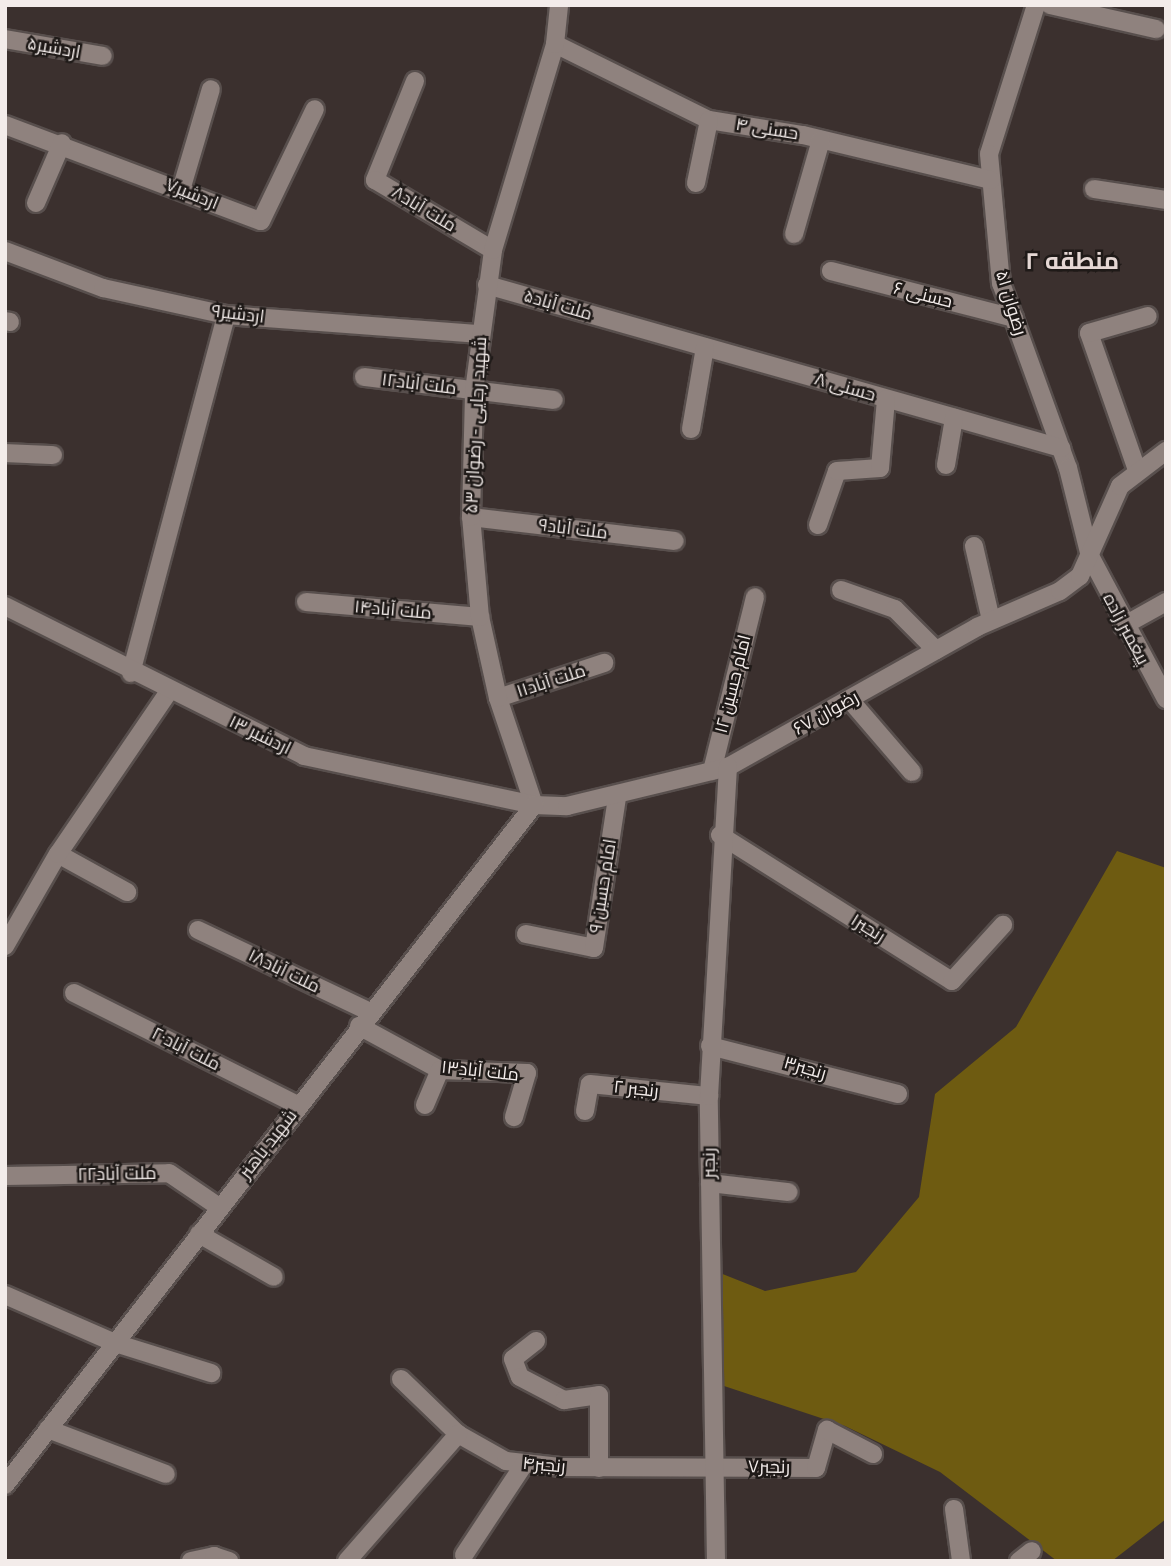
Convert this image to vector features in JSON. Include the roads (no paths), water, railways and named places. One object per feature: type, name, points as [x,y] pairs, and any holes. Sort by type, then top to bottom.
[{"type":"street","name":"رضوان ۵۱","points":[[1036,5],[989,154],[1001,283],[1061,449],[1090,556]]},
{"type":"street","points":[[1050,5],[1156,29]]},
{"type":"street","name":"شهید رجایی - رضوان ۵۳","points":[[534,805],[498,698],[480,617],[471,517],[474,391],[493,250],[555,44],[557,6]]},
{"type":"street","name":"اردشیر۵","points":[[5,38],[103,57]]},
{"type":"street","name":"حسنی ۴","points":[[555,44],[709,120],[821,140],[991,180]]},
{"type":"street","name":"ملت آباد۸","points":[[415,81],[375,180],[493,250]]},
{"type":"street","points":[[181,190],[211,89]]},
{"type":"street","name":"اردشیر۷","points":[[5,125],[62,143],[261,221],[315,109]]},
{"type":"street","points":[[696,183],[709,120]]},
{"type":"street","points":[[794,234],[821,140]]},
{"type":"street","points":[[36,203],[62,143]]},
{"type":"street","points":[[1094,189],[1166,200]]},
{"type":"street","name":"اردشیر۹","points":[[5,251],[103,288],[226,315],[480,334]]},
{"type":"street","name":"حسنی ۶","points":[[831,271],[1014,318]]},
{"type":"street","name":"ملت آباد۵","points":[[487,285],[629,326]]},
{"type":"street","points":[[131,673],[226,315]]},
{"type":"street","points":[[1137,470],[1089,333],[1148,316]]},
{"type":"street","name":"حسنی ۸","points":[[629,326],[1061,449]]},
{"type":"street","points":[[691,429],[705,347]]},
{"type":"street","name":"ملت آباد۱۲","points":[[364,377],[554,400]]},
{"type":"street","points":[[818,525],[837,471],[880,468],[886,399]]},
{"type":"street","points":[[946,466],[954,418]]},
{"type":"street","name":"رضوان ۶۷","points":[[534,805],[617,797],[720,769],[991,621],[1060,591],[1080,576],[1110,503],[1137,470],[1166,451]]},
{"type":"street","points":[[5,453],[53,455]]},
{"type":"street","name":"ملت آباد۹","points":[[471,517],[675,541]]},
{"type":"street","points":[[974,546],[991,621]]},
{"type":"street","name":"پیغمبر زاده","points":[[1090,556],[1123,626],[1166,699]]},
{"type":"street","points":[[841,590],[895,609],[936,650]]},
{"type":"street","name":"امام حسین ۱۲","points":[[720,769],[755,597]]},
{"type":"street","points":[[1123,626],[1166,602]]},
{"type":"street","name":"ملت آباد۱۴","points":[[306,603],[480,617]]},
{"type":"street","name":"اردشیر ۱۳","points":[[5,607],[131,673],[322,762],[534,805]]},
{"type":"street","name":"ملت آباد۱۱","points":[[498,698],[604,663]]},
{"type":"street","points":[[5,946],[10,927],[169,691]]},
{"type":"street","points":[[850,700],[912,772]]},
{"type":"street","name":"رنجبر","points":[[716,1561],[709,1096],[720,835],[720,769]]},
{"type":"street","name":"امام حسین ۹","points":[[526,934],[594,948],[617,797]]},
{"type":"street","name":"شهید باهنر","points":[[5,1485],[11,1466],[48,1429],[534,805]]},
{"type":"street","name":"رنجبر۱","points":[[720,835],[952,981],[1003,925]]},
{"type":"street","points":[[58,854],[127,892]]},
{"type":"street","name":"ملت آباد۱۸","points":[[198,930],[365,1019]]},
{"type":"street","name":"ملت آباد۲۰","points":[[74,993],[298,1105]]},
{"type":"street","name":"ملت آباد۱۳","points":[[365,1019],[440,1070],[527,1073],[514,1118]]},
{"type":"street","name":"رنجبر۳","points":[[710,1046],[898,1094]]},
{"type":"street","points":[[425,1105],[440,1070]]},
{"type":"street","name":"رنجبر ۲","points":[[585,1111],[590,1084],[709,1096]]},
{"type":"street","name":"ملت آباد۲۲","points":[[5,1176],[169,1173],[219,1207]]},
{"type":"street","points":[[710,1183],[789,1192]]},
{"type":"street","points":[[199,1234],[274,1277]]},
{"type":"street","points":[[5,1294],[114,1343],[211,1373]]},
{"type":"street","points":[[536,1341],[513,1359],[520,1377],[564,1400],[599,1395],[599,1468]]},
{"type":"street","name":"رنجبر۴","points":[[401,1379],[458,1434],[506,1461],[599,1468],[715,1468]]},
{"type":"street","points":[[48,1429],[166,1474]]},
{"type":"street","name":"رنجبر۷","points":[[715,1468],[816,1468],[827,1430],[873,1454]]},
{"type":"street","points":[[347,1561],[458,1434]]},
{"type":"street","points":[[464,1555],[525,1463]]},
{"type":"street","points":[[954,1509],[961,1561]]},
{"type":"street","points":[[191,1561],[214,1556],[229,1561]]},
{"type":"district","name":"منطقه ۲","points":[[1072,261]]}]
